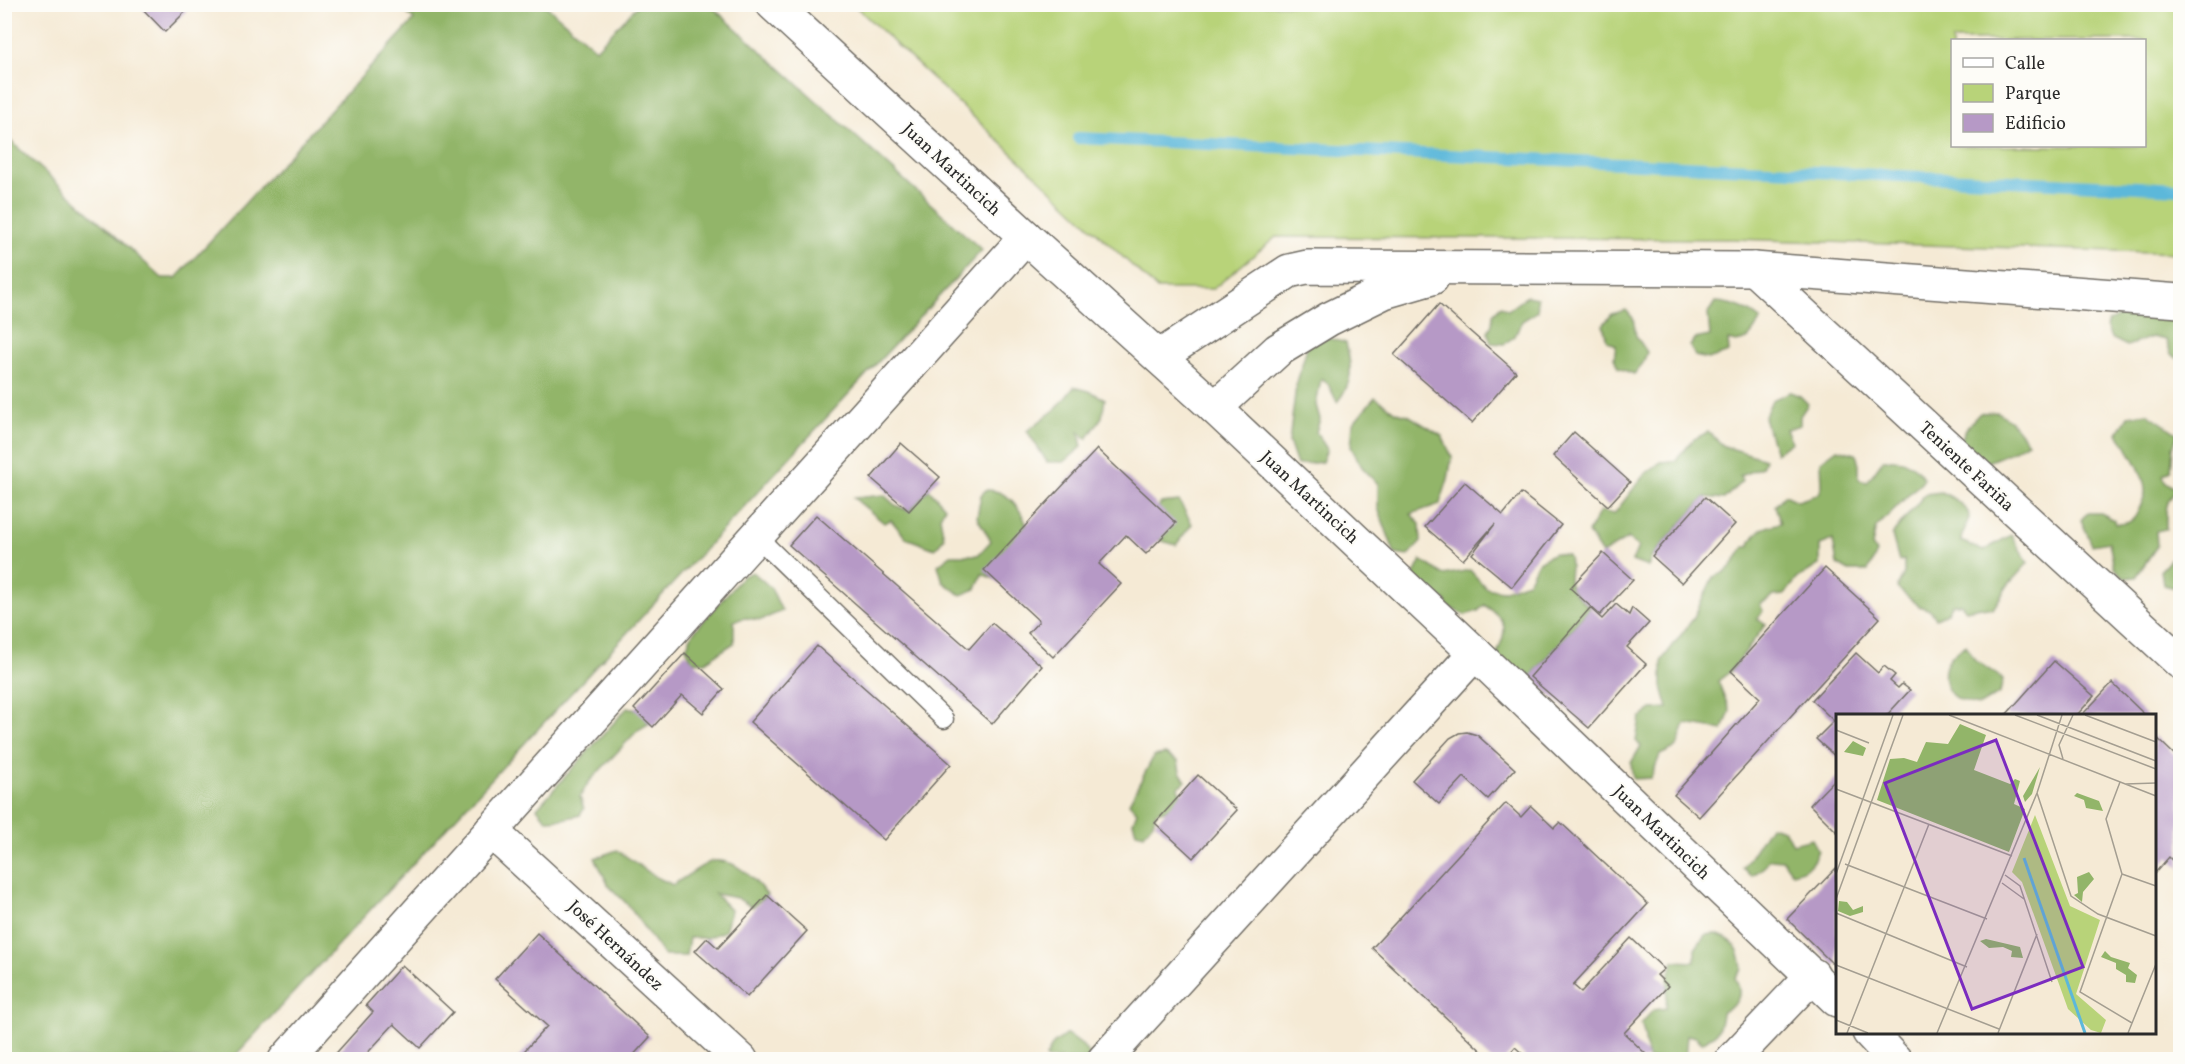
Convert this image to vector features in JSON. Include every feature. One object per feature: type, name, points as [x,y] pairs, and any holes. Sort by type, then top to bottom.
[{"type":"street","name":"Juan Martincich","points":[[773,4],[1215,408],[1836,999]]},
{"type":"street","points":[[285,1059],[1026,237]]},
{"type":"street","points":[[1159,357],[1289,271],[1307,267],[1754,269],[2181,301]]},
{"type":"street","points":[[1215,408],[1278,350],[1329,319],[1384,292],[1468,268]]},
{"type":"street","name":"Teniente Fariña","points":[[1754,269],[2181,662]]},
{"type":"street","points":[[1104,1059],[1475,653]]},
{"type":"street","name":"José Hernández","points":[[491,831],[741,1059]]},
{"type":"street","points":[[1732,1059],[1813,975]]},
{"type":"street","points":[[1871,1034],[1895,1059]]},
{"type":"lane","points":[[756,536],[944,719]]},
{"type":"green space","points":[[399,5],[545,5],[596,49],[638,5],[710,5],[982,250],[232,1059],[5,1059],[5,136],[162,278],[176,278],[414,20]]},
{"type":"green space","points":[[854,5],[2180,5],[2180,253],[1732,239],[1276,237],[1213,289],[1157,289]]},
{"type":"green space","points":[[1527,296],[1537,298],[1538,311],[1522,321],[1515,336],[1504,344],[1491,343],[1488,332],[1493,314],[1501,306],[1508,310]]},
{"type":"green space","points":[[1715,302],[1739,307],[1761,320],[1748,339],[1736,342],[1728,340],[1729,352],[1708,359],[1695,356],[1690,346],[1695,339],[1710,336],[1708,313]]},
{"type":"green space","points":[[2133,309],[2162,310],[2180,325],[2180,360],[2171,354],[2166,340],[2152,337],[2127,346],[2111,338],[2107,328],[2109,321]]},
{"type":"green space","points":[[1626,310],[1633,318],[1636,336],[1647,352],[1643,363],[1634,374],[1618,368],[1614,358],[1616,345],[1607,341],[1603,325],[1612,314]]},
{"type":"green space","points":[[1321,336],[1346,343],[1350,360],[1349,381],[1337,402],[1328,384],[1321,379],[1316,405],[1320,419],[1316,432],[1327,449],[1322,462],[1297,465],[1289,442],[1296,386],[1307,347]]},
{"type":"green space","points":[[1074,387],[1105,399],[1102,417],[1087,439],[1079,432],[1082,447],[1064,462],[1047,462],[1027,431],[1057,408]]},
{"type":"green space","points":[[1790,392],[1800,396],[1808,404],[1800,416],[1800,425],[1786,429],[1792,442],[1776,453],[1764,418],[1772,400]]},
{"type":"green space","points":[[1375,397],[1396,412],[1408,415],[1442,436],[1452,457],[1440,504],[1411,514],[1420,524],[1421,542],[1408,556],[1395,554],[1378,508],[1378,484],[1362,467],[1351,447],[1353,423]]},
{"type":"green space","points":[[1998,412],[2011,421],[2028,442],[1980,465],[1960,446],[1965,429],[1980,413]]},
{"type":"green space","points":[[2147,413],[2178,434],[2173,447],[2171,470],[2163,475],[2165,481],[2177,490],[2168,503],[2166,529],[2156,531],[2157,546],[2136,577],[2124,578],[2114,567],[2109,542],[2092,545],[2081,520],[2087,513],[2101,513],[2115,520],[2116,524],[2120,524],[2130,522],[2136,515],[2144,497],[2145,486],[2136,462],[2118,433],[2128,416]]},
{"type":"green space","points":[[1708,432],[1724,446],[1765,459],[1762,467],[1740,476],[1742,481],[1724,499],[1705,497],[1652,556],[1648,567],[1632,561],[1638,547],[1628,538],[1602,554],[1588,533],[1600,511],[1614,514],[1644,475],[1661,462],[1675,461],[1694,439]]},
{"type":"green space","points":[[1837,449],[1856,454],[1859,479],[1867,482],[1883,460],[1907,462],[1916,468],[1924,479],[1876,528],[1872,545],[1877,553],[1868,571],[1849,571],[1837,564],[1833,540],[1820,545],[1820,564],[1798,578],[1784,595],[1774,596],[1760,604],[1763,611],[1757,619],[1766,624],[1731,671],[1718,681],[1730,711],[1723,730],[1685,724],[1677,747],[1660,755],[1651,778],[1633,779],[1631,763],[1641,746],[1636,741],[1640,718],[1652,709],[1668,708],[1662,687],[1662,660],[1693,619],[1713,577],[1732,566],[1744,547],[1749,547],[1757,533],[1781,523],[1775,506],[1785,495],[1798,501],[1819,494],[1822,486],[1821,461]]},
{"type":"green space","points":[[929,489],[945,507],[940,517],[944,538],[935,549],[906,538],[891,520],[884,523],[854,498],[884,495],[895,505],[909,511]]},
{"type":"green space","points":[[986,490],[1004,495],[1017,506],[1032,540],[1005,583],[982,574],[976,589],[961,595],[943,582],[938,565],[951,555],[978,555],[991,541],[977,517],[981,495]]},
{"type":"green space","points":[[1941,492],[1958,502],[1968,513],[1969,517],[1961,541],[1983,551],[2011,535],[2028,563],[2008,585],[1993,609],[1980,607],[1966,610],[1961,604],[1952,604],[1947,613],[1936,618],[1930,610],[1919,606],[1897,588],[1904,573],[1904,560],[1899,561],[1892,535],[1925,494]]},
{"type":"green space","points":[[1179,501],[1192,524],[1176,545],[1155,539],[1148,522],[1161,503]]},
{"type":"green space","points":[[1554,553],[1568,555],[1571,588],[1590,608],[1530,677],[1521,683],[1493,664],[1504,631],[1500,618],[1494,612],[1484,605],[1478,611],[1465,615],[1447,606],[1446,601],[1411,580],[1421,560],[1444,575],[1470,570],[1486,588],[1502,591],[1528,582],[1538,562]]},
{"type":"green space","points":[[2170,560],[2180,565],[2180,589],[2163,585],[2161,570]]},
{"type":"green space","points":[[753,572],[771,588],[782,611],[761,620],[745,618],[734,621],[734,643],[705,662],[692,661],[686,648],[693,633],[743,576]]},
{"type":"green space","points":[[1966,645],[1975,660],[2003,679],[2000,693],[1980,705],[1956,698],[1949,692],[1945,682],[1944,676],[1948,661],[1954,653]]},
{"type":"green space","points":[[628,707],[646,714],[650,723],[638,730],[588,783],[580,797],[584,809],[580,815],[547,820],[537,808]]},
{"type":"green space","points":[[1165,754],[1178,761],[1180,772],[1186,781],[1178,788],[1182,797],[1168,809],[1156,812],[1153,823],[1144,834],[1136,832],[1133,822],[1137,812],[1129,803],[1154,756]]},
{"type":"green space","points":[[1770,826],[1784,830],[1793,844],[1812,839],[1818,850],[1809,866],[1792,873],[1783,860],[1769,859],[1765,866],[1752,876],[1743,868]]},
{"type":"green space","points":[[617,850],[656,877],[673,885],[710,862],[729,863],[744,871],[767,895],[752,907],[737,898],[715,894],[731,910],[725,931],[707,938],[689,938],[686,956],[664,956],[628,905],[609,886],[595,858]]},
{"type":"green space","points":[[1715,934],[1732,942],[1740,956],[1742,969],[1735,978],[1739,990],[1736,1003],[1722,1012],[1719,1027],[1715,1034],[1707,1040],[1702,1043],[1696,1037],[1687,1035],[1685,1059],[1648,1059],[1641,1024],[1653,1010],[1666,1008],[1668,979],[1674,961],[1695,962],[1695,949],[1705,935]]},
{"type":"green space","points":[[1067,1034],[1083,1046],[1092,1059],[1047,1059],[1053,1044]]},
{"type":"building","points":[[138,4],[193,4],[165,32]]},
{"type":"building","points":[[1439,304],[1516,372],[1472,423],[1394,355]]},
{"type":"building","points":[[1574,432],[1630,482],[1608,506],[1553,456]]},
{"type":"building","points":[[901,443],[940,477],[909,511],[871,478]]},
{"type":"building","points":[[1097,449],[1176,523],[1146,554],[1126,535],[1099,564],[1121,584],[1053,657],[1028,633],[1039,621],[984,570]]},
{"type":"building","points":[[1465,482],[1503,515],[1521,493],[1561,525],[1512,587],[1472,554],[1495,524],[1463,560],[1425,527]]},
{"type":"building","points":[[1705,497],[1735,524],[1682,583],[1652,556]]},
{"type":"building","points":[[816,515],[969,649],[992,623],[1042,666],[992,724],[789,545]]},
{"type":"building","points":[[1603,553],[1633,580],[1600,615],[1570,588]]},
{"type":"building","points":[[1825,568],[1880,618],[1699,817],[1674,795],[1760,698],[1731,671]]},
{"type":"building","points":[[1616,604],[1629,615],[1632,608],[1649,623],[1627,647],[1646,664],[1589,728],[1530,677],[1590,608],[1602,619]]},
{"type":"building","points":[[817,646],[951,764],[884,840],[750,722]]},
{"type":"building","points":[[685,653],[724,689],[703,713],[682,695],[653,727],[634,709]]},
{"type":"building","points":[[1856,653],[1878,673],[1884,666],[1895,675],[1890,681],[1898,688],[1902,684],[1910,690],[1888,714],[1836,714],[1836,757],[1816,739],[1834,721],[1812,700]]},
{"type":"building","points":[[2054,661],[2094,696],[2078,714],[2007,714]]},
{"type":"building","points":[[2112,683],[2144,714],[2083,714]]},
{"type":"building","points":[[1467,732],[1477,735],[1515,769],[1488,799],[1464,777],[1439,804],[1412,780],[1450,738]]},
{"type":"building","points":[[2155,736],[2180,760],[2180,869],[2169,857],[2155,873]]},
{"type":"building","points":[[1198,775],[1237,810],[1193,858],[1155,823]]},
{"type":"building","points":[[1836,778],[1836,831],[1810,805]]},
{"type":"building","points":[[1506,803],[1521,817],[1531,806],[1554,828],[1560,822],[1648,904],[1573,985],[1581,992],[1631,938],[1664,969],[1657,975],[1668,986],[1624,1033],[1648,1056],[1645,1060],[1522,1060],[1525,1056],[1515,1047],[1504,1060],[1491,1060],[1372,948]]},
{"type":"building","points":[[1836,868],[1836,965],[1787,919]]},
{"type":"building","points":[[767,895],[807,931],[747,997],[695,951],[707,938],[718,948]]},
{"type":"building","points":[[537,933],[650,1037],[629,1060],[516,1060],[547,1026],[495,979]]},
{"type":"building","points":[[402,965],[453,1012],[420,1048],[394,1024],[361,1060],[330,1060],[373,1012],[366,1005]]},
{"type":"waterway","points":[[1078,138],[2180,189]]}]
